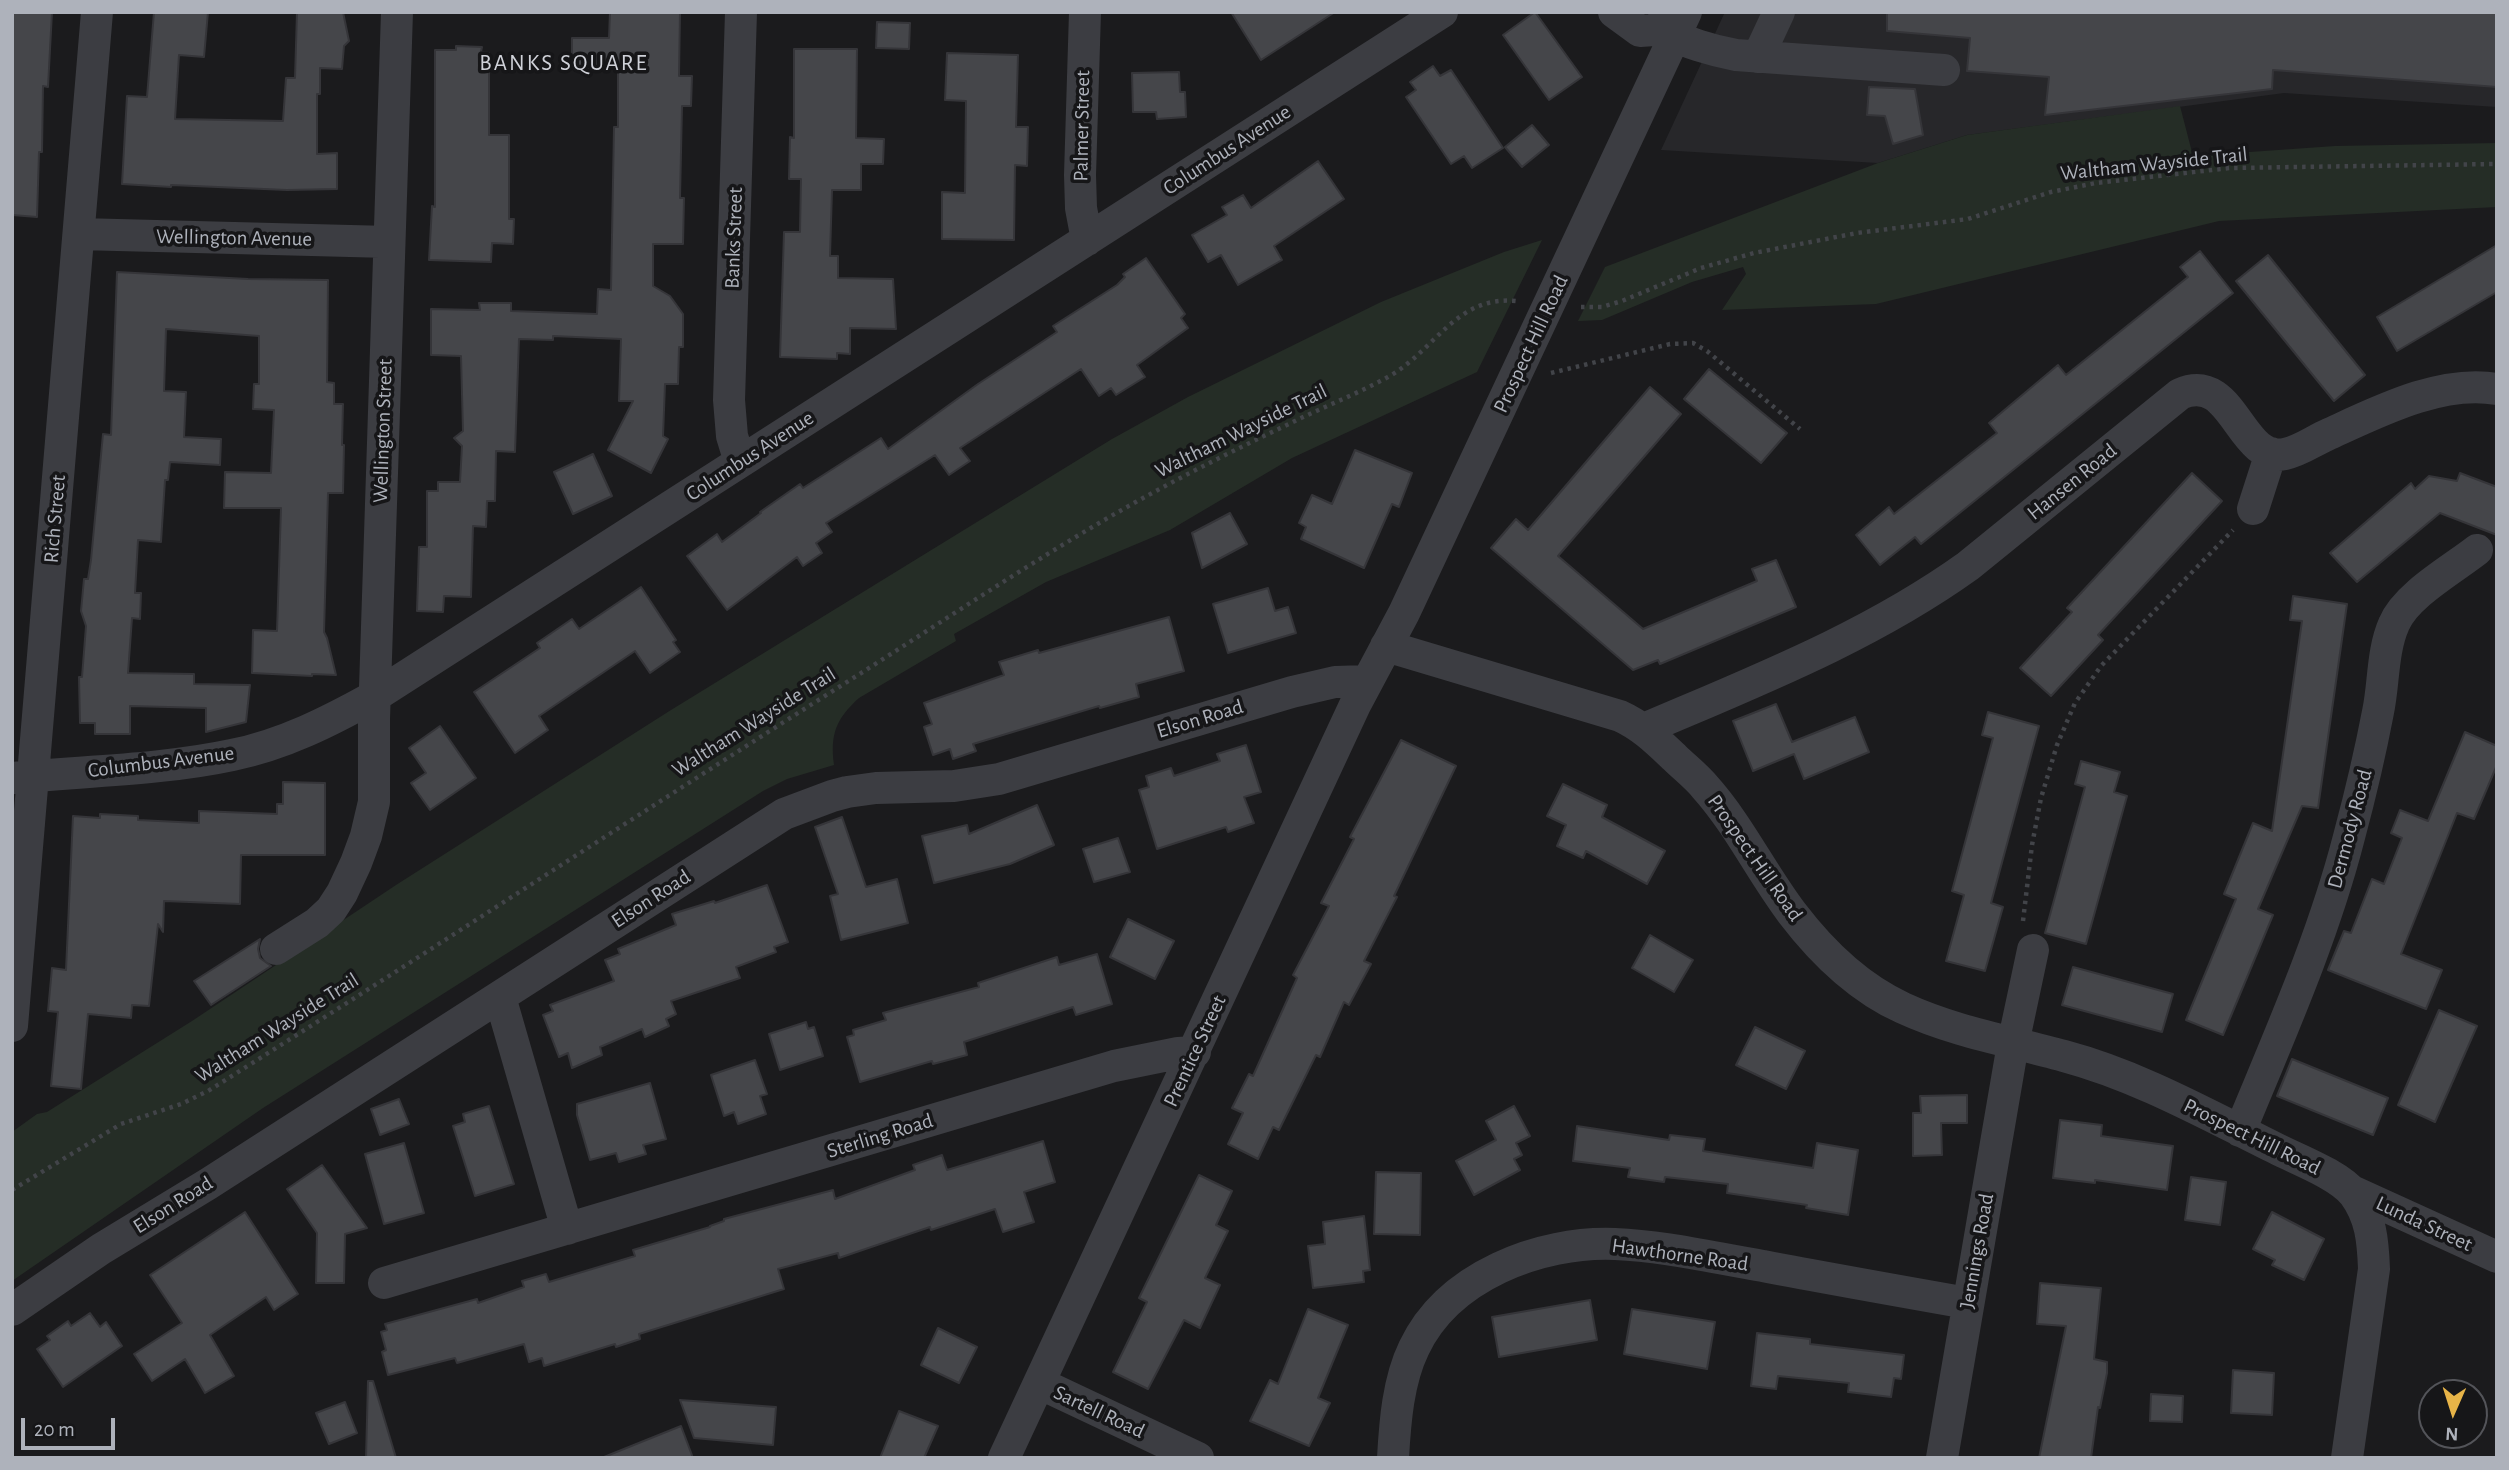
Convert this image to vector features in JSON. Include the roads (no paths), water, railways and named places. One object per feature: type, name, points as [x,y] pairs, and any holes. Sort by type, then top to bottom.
[{"type":"street","name":"Rich Street","points":[[12,1026],[23,777],[79,234],[97,12]]},
{"type":"street","name":"Wellington Street","points":[[276,949],[317,923],[331,910],[342,893],[362,847],[374,802],[397,12]]},
{"type":"street","name":"Banks Street","points":[[740,462],[732,436],[729,400],[741,12]]},
{"type":"street","name":"Palmer Street","points":[[1085,12],[1080,175],[1081,208],[1087,240]]},
{"type":"street","name":"Columbus Avenue","points":[[23,777],[189,762],[233,755],[298,734],[375,696],[1442,12]]},
{"type":"street","points":[[1614,12],[1640,32],[1673,22],[1715,51],[1758,57],[1944,70]]},
{"type":"street","points":[[1758,57],[1779,12]]},
{"type":"street","name":"Prospect Hill Road","points":[[1673,22],[1408,605],[1386,646],[1620,716],[1644,729],[1705,786],[1731,820],[1791,912],[1819,944],[1854,979],[1899,1007],[1944,1026],[2109,1070],[2240,1131],[2330,1176],[2352,1191],[2366,1213],[2373,1239],[2374,1269],[2347,1458]]},
{"type":"street","name":"Wellington Avenue","points":[[79,234],[389,242]]},
{"type":"street","points":[[2253,509],[2271,453],[2287,454],[2346,426],[2437,391],[2468,386],[2497,389]]},
{"type":"street","name":"Hansen Road","points":[[1644,729],[1831,647],[1932,592],[2002,539],[2180,394],[2201,388],[2215,394],[2259,446],[2271,453]]},
{"type":"street","name":"Dermody Road","points":[[2240,1131],[2315,947],[2334,889],[2362,788],[2394,622],[2409,602],[2477,550]]},
{"type":"street","name":"Prentice Street","points":[[1004,1458],[1367,681],[1386,646]]},
{"type":"street","name":"Elson Road","points":[[12,1310],[101,1249],[208,1184],[754,831],[800,807],[832,796],[862,790],[938,788],[999,779],[1292,692],[1335,682],[1367,681]]},
{"type":"street","name":"Jennings Road","points":[[1942,1458],[2013,1044],[2033,950]]},
{"type":"street","points":[[500,997],[567,1228]]},
{"type":"street","name":"Sterling Road","points":[[384,1283],[1114,1066],[1170,1054],[1195,1052]]},
{"type":"street","name":"Lunda Street","points":[[2352,1191],[2497,1258]]},
{"type":"street","name":"Hawthorne Road","points":[[1393,1458],[1399,1394],[1414,1348],[1441,1309],[1481,1276],[1523,1257],[1574,1245],[1616,1244],[1674,1251],[1967,1303]]},
{"type":"street","name":"Sartell Road","points":[[1039,1383],[1198,1458]]},
{"type":"district","name":"BANKS SQUARE","points":[[564,63]]}]
